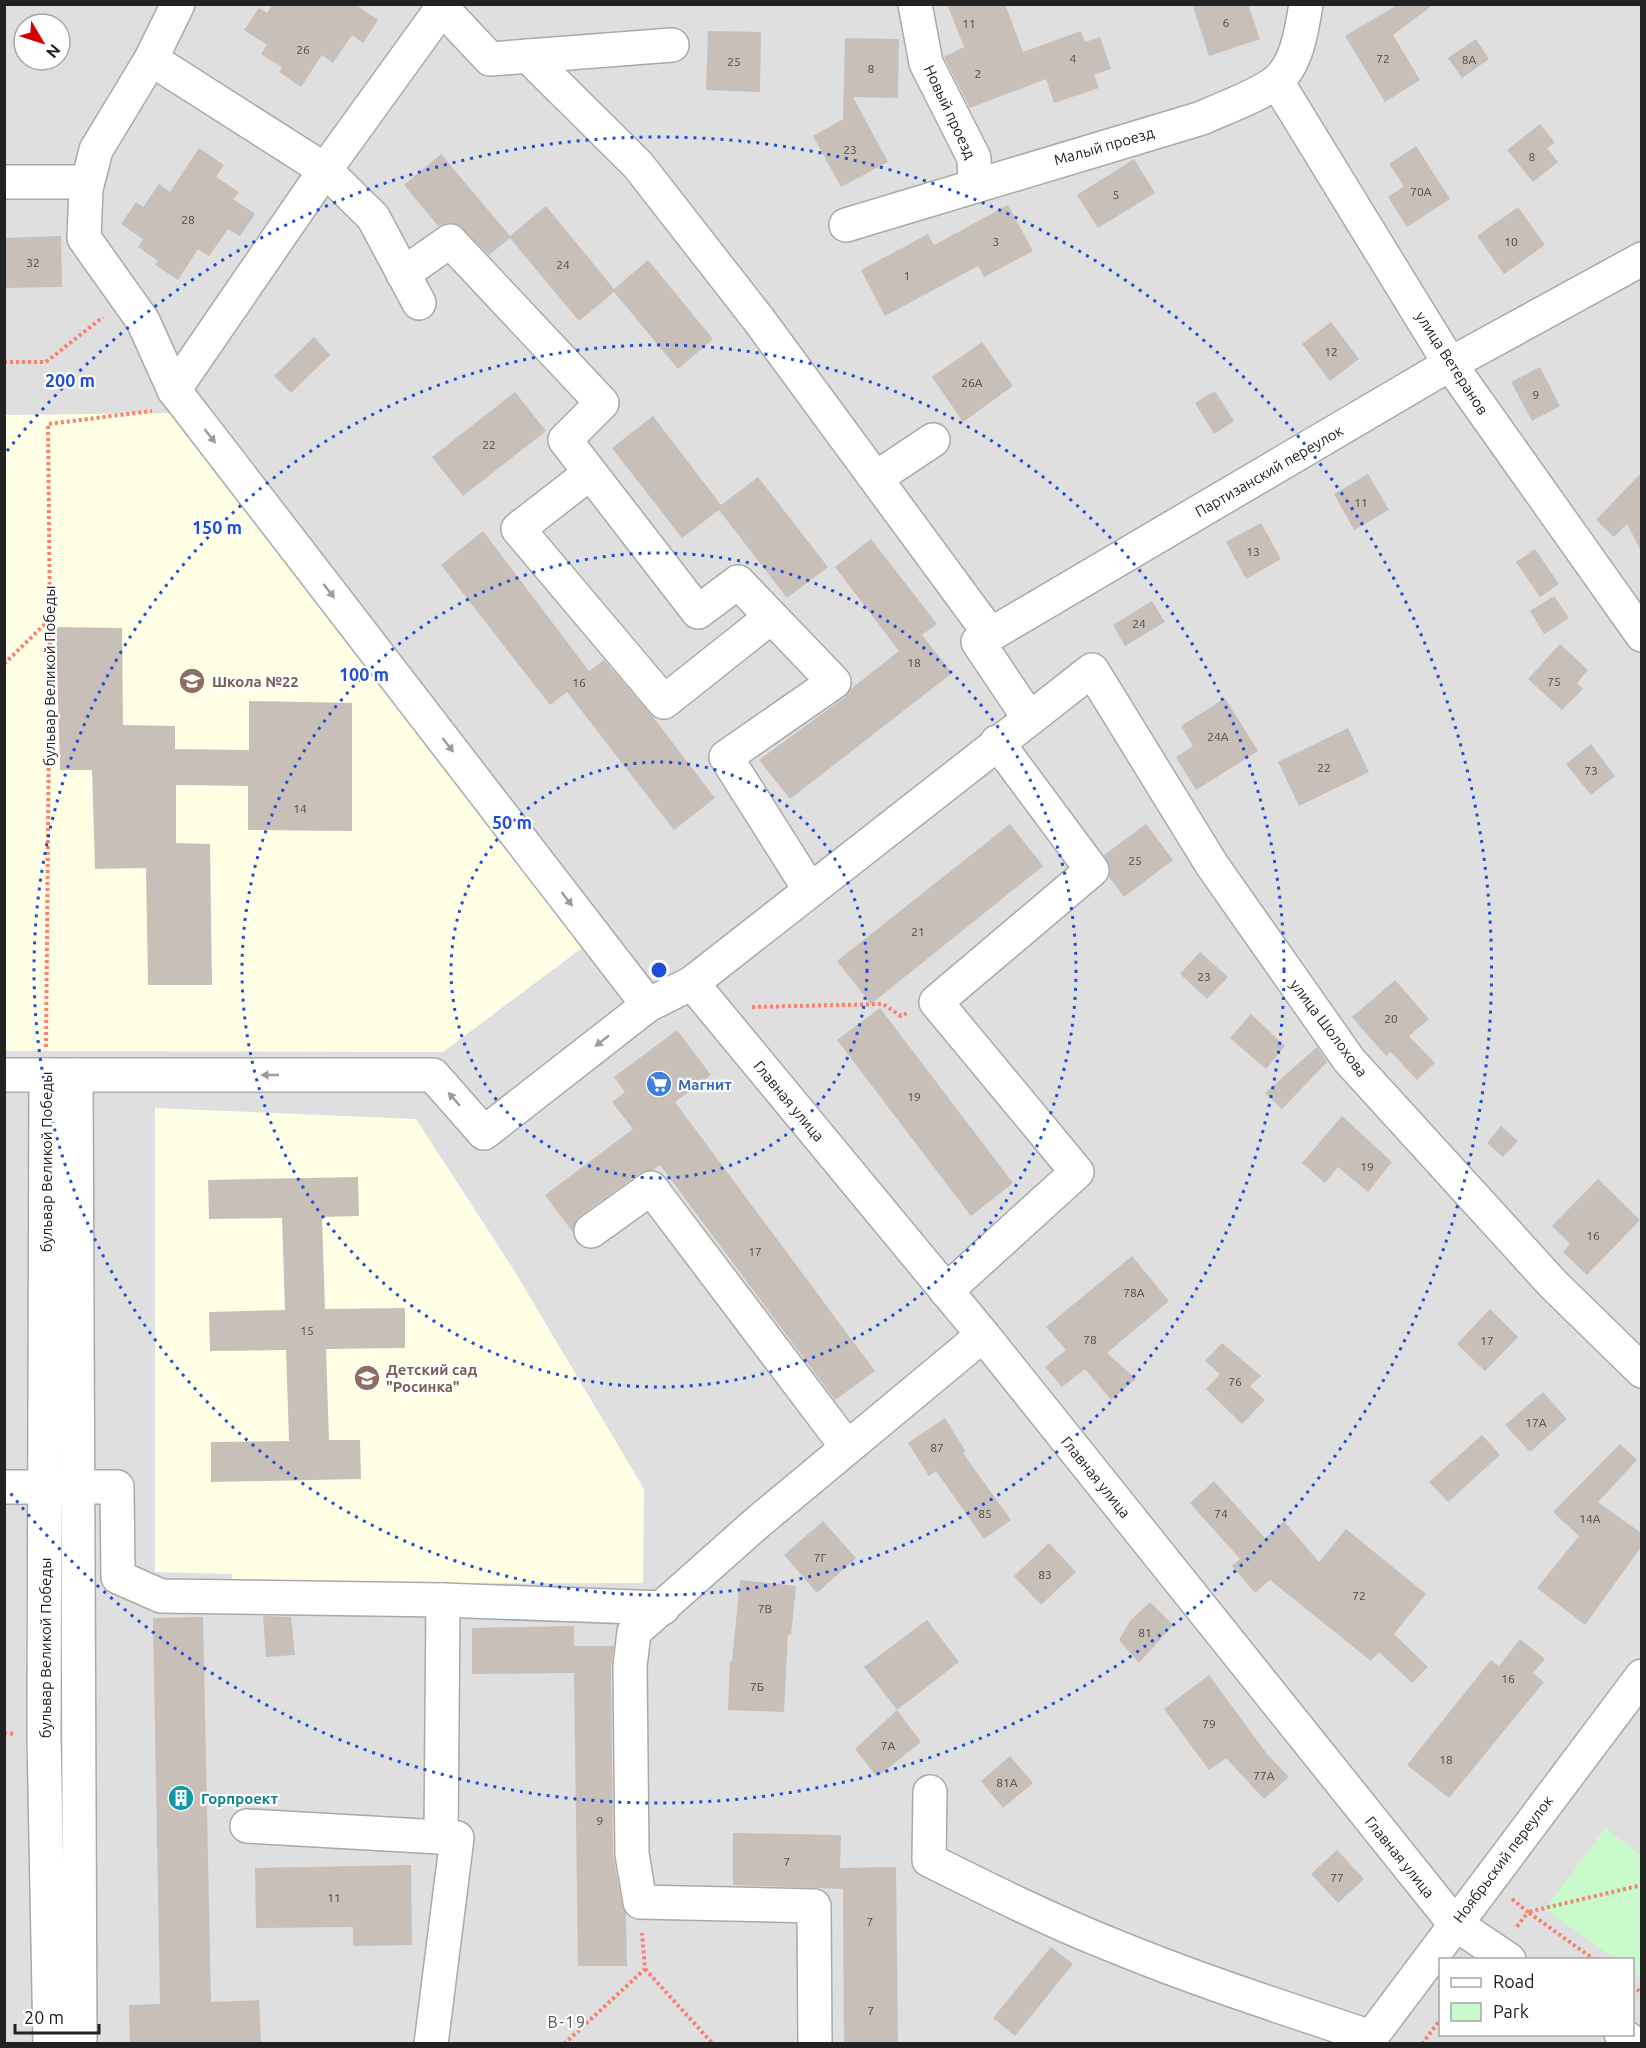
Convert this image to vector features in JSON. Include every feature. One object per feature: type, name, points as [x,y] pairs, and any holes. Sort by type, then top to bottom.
[{"type":"street","points":[[178,4],[151,59],[96,150],[87,182],[84,238],[143,321],[174,390],[648,1005]]},
{"type":"street","name":"Новый проезд","points":[[915,4],[926,63],[974,158],[975,184]]},
{"type":"street","points":[[1277,82],[1289,67],[1302,30],[1306,4]]},
{"type":"street","points":[[174,390],[325,170],[442,6],[490,59],[672,45]]},
{"type":"street","points":[[4,1075],[433,1075],[484,1133],[648,1005],[692,983],[1029,718],[978,642],[990,634],[759,320],[638,165],[528,56]]},
{"type":"street","points":[[151,59],[325,170],[373,217],[419,303]]},
{"type":"street","name":"Малый проезд","points":[[846,225],[975,184],[1202,118],[1277,82]]},
{"type":"street","name":"улица Ветеранов","points":[[1277,82],[1450,364],[1641,635]]},
{"type":"street","points":[[4,182],[87,182]]},
{"type":"street","points":[[404,274],[450,241],[602,403],[565,440],[698,612],[738,582],[834,682],[726,757],[810,890]]},
{"type":"street","name":"Партизанский переулок","points":[[990,634],[1450,364],[1641,259]]},
{"type":"street","points":[[876,478],[933,440]]},
{"type":"street","points":[[590,472],[518,529],[664,702],[771,616]]},
{"type":"street","name":"улица Шолохова","points":[[1029,718],[1092,670],[1212,865],[1349,1060],[1553,1284],[1641,1371]]},
{"type":"street","points":[[946,1291],[1077,1172],[936,1002],[1092,870],[997,742]]},
{"type":"street","name":"Главная улица","points":[[692,983],[983,1335],[1454,1923],[1504,1956]]},
{"type":"street","name":"бульвар Великой Победы","points":[[50,2043],[44,1735],[45,1487],[61,1075]]},
{"type":"street","name":"бульвар Великой Победы","points":[[61,1075],[78,1487],[80,2043]]},
{"type":"street","points":[[591,1231],[651,1188],[847,1447]]},
{"type":"street","points":[[815,2043],[814,1906],[640,1902],[632,1854],[630,1666],[634,1632],[758,1522],[983,1335]]},
{"type":"street","points":[[4,1487],[117,1488],[118,1577],[160,1596],[443,1600],[663,1608]]},
{"type":"street","points":[[441,1837],[443,1600]]},
{"type":"street","name":"Ноябрьский переулок","points":[[1368,2040],[1641,1676]]},
{"type":"street","points":[[930,1792],[929,1860],[998,1895],[1111,1945],[1368,2040]]},
{"type":"street","points":[[247,1826],[457,1838],[431,2043]]},
{"type":"path","points":[[4,362],[46,362],[127,298]]},
{"type":"path","name":"бульвар Великой Победы","points":[[61,1075],[50,620],[48,424],[172,408],[174,390]]},
{"type":"path","points":[[4,664],[50,620]]},
{"type":"path","points":[[712,1008],[883,1004],[901,1016],[936,1002]]},
{"type":"path","points":[[1488,1878],[1528,1912],[1594,1958]]},
{"type":"path","points":[[1504,1956],[1528,1912],[1641,1885]]},
{"type":"path","points":[[640,1902],[645,1969],[713,2043]]},
{"type":"path","points":[[564,2043],[645,1969]]},
{"type":"path","points":[[1422,2043],[1439,2021]]},
{"type":"shaded area","points":[[5,5],[1641,5],[1641,2043],[5,2043]]},
{"type":"shaded area","name":"Школа №22","points":[[175,413],[582,948],[443,1052],[5,1051],[4,415]]},
{"type":"shaded area","name":"Детский сад \"Росинка\"","points":[[155,1108],[416,1119],[512,1267],[644,1489],[643,1583],[233,1584],[232,1574],[155,1572]]},
{"type":"green space","points":[[1605,1828],[1641,1855],[1641,1978],[1634,1973],[1634,1958],[1614,1958],[1545,1909]]},
{"type":"building","points":[[273,4],[355,4],[378,20],[363,43],[352,35],[333,63],[322,55],[301,87],[279,72],[282,67],[261,54],[267,45],[244,30],[259,8],[267,13]]},
{"type":"building","points":[[947,4],[1005,4],[1023,52],[1081,31],[1085,42],[1100,37],[1111,69],[1094,75],[1099,88],[1054,103],[1046,79],[970,108],[944,57],[964,47]]},
{"type":"building","points":[[1192,4],[1248,4],[1260,39],[1209,56]]},
{"type":"building","points":[[1399,4],[1434,4],[1393,35],[1420,80],[1385,102],[1345,36]]},
{"type":"building","points":[[708,31],[761,32],[760,92],[706,90]]},
{"type":"building","points":[[845,38],[899,39],[898,98],[853,97],[888,162],[841,187],[813,136],[843,119]]},
{"type":"building","points":[[1476,39],[1489,59],[1462,78],[1448,58]]},
{"type":"building","points":[[1540,124],[1555,143],[1547,148],[1558,162],[1533,182],[1507,150]]},
{"type":"building","points":[[1416,146],[1450,199],[1407,227],[1388,197],[1404,186],[1389,164]]},
{"type":"building","points":[[199,148],[224,165],[216,177],[239,192],[233,199],[255,214],[240,236],[228,229],[209,256],[198,249],[178,280],[155,265],[158,261],[138,247],[143,239],[121,224],[136,202],[143,207],[159,184],[170,192]]},
{"type":"building","points":[[441,154],[510,236],[546,206],[614,289],[648,260],[713,339],[678,369],[614,292],[579,321],[510,238],[489,255],[457,224],[447,223],[438,226],[404,185]]},
{"type":"building","points":[[1134,159],[1155,193],[1098,228],[1077,195]]},
{"type":"building","points":[[1008,205],[1033,251],[984,277],[978,266],[885,316],[861,270],[928,234],[934,245]]},
{"type":"building","points":[[1518,207],[1545,245],[1504,274],[1477,236]]},
{"type":"building","points":[[61,236],[62,287],[4,288],[4,238]]},
{"type":"building","points":[[1331,322],[1359,359],[1330,381],[1302,344]]},
{"type":"building","points":[[314,337],[330,355],[291,393],[274,376]]},
{"type":"building","points":[[982,342],[1013,386],[963,422],[932,377]]},
{"type":"building","points":[[1540,367],[1560,406],[1532,421],[1511,382]]},
{"type":"building","points":[[1215,391],[1234,421],[1214,434],[1195,403]]},
{"type":"building","points":[[515,392],[546,431],[463,496],[432,457]]},
{"type":"building","points":[[653,416],[721,505],[758,477],[828,567],[787,598],[719,510],[682,538],[612,448]]},
{"type":"building","points":[[1641,473],[1641,551],[1627,524],[1614,537],[1596,520]]},
{"type":"building","points":[[1368,474],[1389,510],[1354,530],[1334,494]]},
{"type":"building","points":[[1261,523],[1281,559],[1246,579],[1226,542]]},
{"type":"building","points":[[483,531],[589,671],[604,660],[653,717],[715,798],[674,830],[567,692],[550,705],[441,565]]},
{"type":"building","points":[[871,539],[937,624],[922,635],[952,673],[790,799],[759,760],[845,697],[852,688],[899,651],[835,567]]},
{"type":"building","points":[[1535,549],[1559,584],[1540,597],[1516,562]]},
{"type":"building","points":[[1554,596],[1569,618],[1544,634],[1530,611]]},
{"type":"building","points":[[1152,601],[1165,622],[1125,646],[1113,625]]},
{"type":"building","points":[[56,627],[122,628],[123,725],[175,726],[175,749],[249,750],[249,701],[352,703],[352,831],[248,830],[248,786],[176,785],[176,843],[210,844],[212,985],[148,985],[146,868],[95,869],[92,770],[60,770]]},
{"type":"building","points":[[1560,644],[1588,670],[1577,683],[1583,689],[1562,710],[1528,679]]},
{"type":"building","points":[[1225,698],[1258,751],[1196,790],[1176,757],[1193,746],[1181,726]]},
{"type":"building","points":[[1348,728],[1369,772],[1299,806],[1278,762]]},
{"type":"building","points":[[1591,744],[1615,776],[1591,795],[1566,764]]},
{"type":"building","points":[[1010,824],[1043,866],[871,1004],[837,961]]},
{"type":"building","points":[[1146,824],[1173,860],[1124,897],[1109,877],[1110,867],[1104,855]]},
{"type":"building","points":[[1200,952],[1228,977],[1207,999],[1180,974]]},
{"type":"building","points":[[1395,980],[1429,1019],[1409,1036],[1435,1063],[1417,1080],[1391,1052],[1386,1056],[1352,1017]]},
{"type":"building","points":[[880,1008],[1013,1183],[971,1216],[837,1040]]},
{"type":"building","points":[[1251,1014],[1285,1046],[1266,1069],[1230,1038]]},
{"type":"building","points":[[677,1030],[711,1075],[675,1102],[875,1371],[835,1400],[660,1165],[653,1170],[640,1173],[580,1216],[572,1231],[545,1195],[633,1129],[612,1102],[625,1092],[614,1077]]},
{"type":"building","points":[[1317,1047],[1327,1062],[1282,1109],[1265,1093]]},
{"type":"building","points":[[1342,1116],[1392,1162],[1368,1192],[1338,1167],[1325,1183],[1302,1163]]},
{"type":"building","points":[[1501,1126],[1518,1141],[1503,1157],[1487,1143]]},
{"type":"building","points":[[358,1177],[359,1216],[322,1217],[325,1309],[405,1308],[405,1348],[326,1349],[329,1440],[360,1440],[361,1479],[211,1482],[211,1442],[289,1441],[286,1350],[210,1351],[209,1312],[285,1310],[282,1218],[209,1219],[208,1180]]},
{"type":"building","points":[[1598,1179],[1640,1220],[1587,1275],[1563,1252],[1570,1244],[1552,1226]]},
{"type":"building","points":[[1132,1256],[1169,1301],[1107,1353],[1136,1379],[1111,1400],[1085,1369],[1062,1387],[1045,1367],[1066,1350],[1046,1327]]},
{"type":"building","points":[[1490,1309],[1518,1337],[1485,1371],[1457,1344]]},
{"type":"building","points":[[1222,1343],[1261,1376],[1250,1386],[1265,1400],[1242,1424],[1206,1389],[1220,1374],[1205,1361]]},
{"type":"building","points":[[1543,1392],[1567,1419],[1530,1452],[1505,1425]]},
{"type":"building","points":[[945,1418],[966,1452],[963,1453],[1011,1520],[984,1539],[936,1471],[929,1476],[908,1443]]},
{"type":"building","points":[[1482,1435],[1500,1455],[1448,1502],[1429,1482]]},
{"type":"building","points":[[1620,1444],[1637,1460],[1598,1502],[1641,1533],[1641,1547],[1585,1625],[1537,1588],[1579,1536],[1553,1512]]},
{"type":"building","points":[[1214,1481],[1265,1538],[1284,1521],[1319,1562],[1346,1529],[1426,1594],[1394,1634],[1428,1667],[1412,1683],[1379,1652],[1371,1661],[1270,1580],[1255,1593],[1232,1566],[1240,1559],[1190,1503]]},
{"type":"building","points":[[823,1521],[856,1558],[817,1593],[784,1555]]},
{"type":"building","points":[[1049,1543],[1076,1572],[1041,1605],[1014,1576]]},
{"type":"building","points":[[740,1580],[796,1586],[791,1635],[788,1634],[784,1712],[728,1710],[730,1661],[732,1661]]},
{"type":"building","points":[[1150,1602],[1173,1625],[1139,1663],[1119,1640],[1130,1621]]},
{"type":"building","points":[[263,1616],[291,1617],[295,1655],[266,1657]]},
{"type":"building","name":"Горпроект","points":[[203,1617],[211,2002],[259,2000],[261,2043],[130,2043],[129,2005],[160,2004],[153,1618]]},
{"type":"building","points":[[927,1620],[959,1662],[897,1710],[864,1667]]},
{"type":"building","points":[[574,1626],[574,1646],[614,1646],[611,1666],[613,1854],[622,1905],[626,1914],[627,1966],[578,1966],[574,1673],[472,1674],[472,1628]]},
{"type":"building","points":[[1520,1639],[1545,1659],[1533,1673],[1544,1682],[1449,1798],[1407,1765],[1491,1660],[1499,1666]]},
{"type":"building","points":[[1209,1675],[1267,1754],[1289,1777],[1264,1799],[1226,1758],[1209,1770],[1164,1709]]},
{"type":"building","points":[[897,1710],[921,1742],[877,1777],[855,1749]]},
{"type":"building","points":[[1010,1756],[1033,1783],[1003,1808],[981,1781]]},
{"type":"building","points":[[733,1833],[841,1835],[840,1868],[896,1867],[898,2043],[844,2043],[843,1889],[733,1885]]},
{"type":"building","points":[[1337,1850],[1364,1879],[1338,1903],[1311,1874]]},
{"type":"building","points":[[411,1865],[412,1945],[353,1946],[353,1927],[256,1928],[255,1868]]},
{"type":"building","points":[[1051,1947],[1073,1964],[1015,2036],[993,2018]]},
{"type":"place","name":"Школа №22","points":[[192,681]]},
{"type":"place","name":"Магнит","points":[[659,1084]]},
{"type":"place","name":"Детский сад \"Росинка\"","points":[[367,1378]]},
{"type":"place","name":"Горпроект","points":[[181,1798]]},
{"type":"district","name":"В-19","points":[[567,2022]]}]
